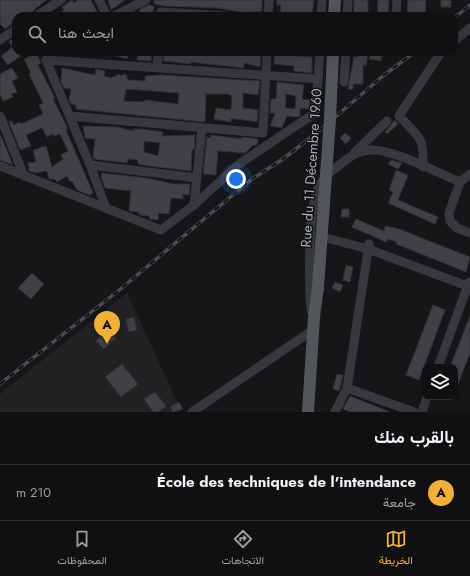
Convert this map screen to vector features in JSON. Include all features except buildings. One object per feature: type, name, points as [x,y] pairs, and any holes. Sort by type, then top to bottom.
[{"type":"main road","points":[[334,12],[335,0]]},
{"type":"main road","name":"Rue du 11 Décembre 1960","points":[[308,412],[330,119],[333,56]]},
{"type":"main road","name":"Rue du 11 Décembre 1960","points":[[313,412],[320,317],[318,287]]},
{"type":"street","points":[[42,12],[61,0]]},
{"type":"street","points":[[99,0],[105,12]]},
{"type":"street","points":[[268,12],[269,0]]},
{"type":"street","points":[[321,12],[322,0]]},
{"type":"street","points":[[347,12],[348,0]]},
{"type":"street","points":[[396,0],[396,12]]},
{"type":"street","points":[[121,12],[140,1]]},
{"type":"street","points":[[458,38],[470,28]]},
{"type":"street","points":[[0,40],[12,32]]},
{"type":"street","points":[[157,68],[158,56]]},
{"type":"street","points":[[70,116],[263,133],[267,56]]},
{"type":"street","points":[[0,166],[161,230],[194,205],[239,164],[315,113],[320,56]]},
{"type":"street","points":[[344,82],[346,56]]},
{"type":"street","points":[[423,167],[424,147],[421,138],[399,116],[439,56]]},
{"type":"street","points":[[106,208],[90,165],[46,60],[318,79]]},
{"type":"street","points":[[0,116],[24,176]]},
{"type":"street","points":[[192,412],[313,330],[310,302],[313,205],[319,184],[387,121]]},
{"type":"street","points":[[194,205],[202,128]]},
{"type":"street","points":[[354,153],[363,150],[384,152],[460,182]]},
{"type":"street","points":[[90,165],[197,178]]},
{"type":"street","points":[[320,317],[330,173]]},
{"type":"street","points":[[470,174],[460,182],[449,213],[450,221],[457,228],[470,233]]},
{"type":"street","points":[[326,234],[369,246],[469,284],[439,364]]},
{"type":"street","points":[[335,412],[347,388],[369,246]]},
{"type":"street","points":[[347,388],[414,412]]},
{"type":"street","points":[[422,412],[426,400]]},
{"type":"shaded area","points":[[127,293],[180,408],[179,412],[0,412],[0,394]]},
{"type":"railway","points":[[458,15],[470,5]]},
{"type":"railway","points":[[0,384],[118,291],[252,179],[283,159],[319,131],[384,75],[410,56]]},
{"type":"place","name":"École des techniques de l'intendance","points":[[107,344]]}]
